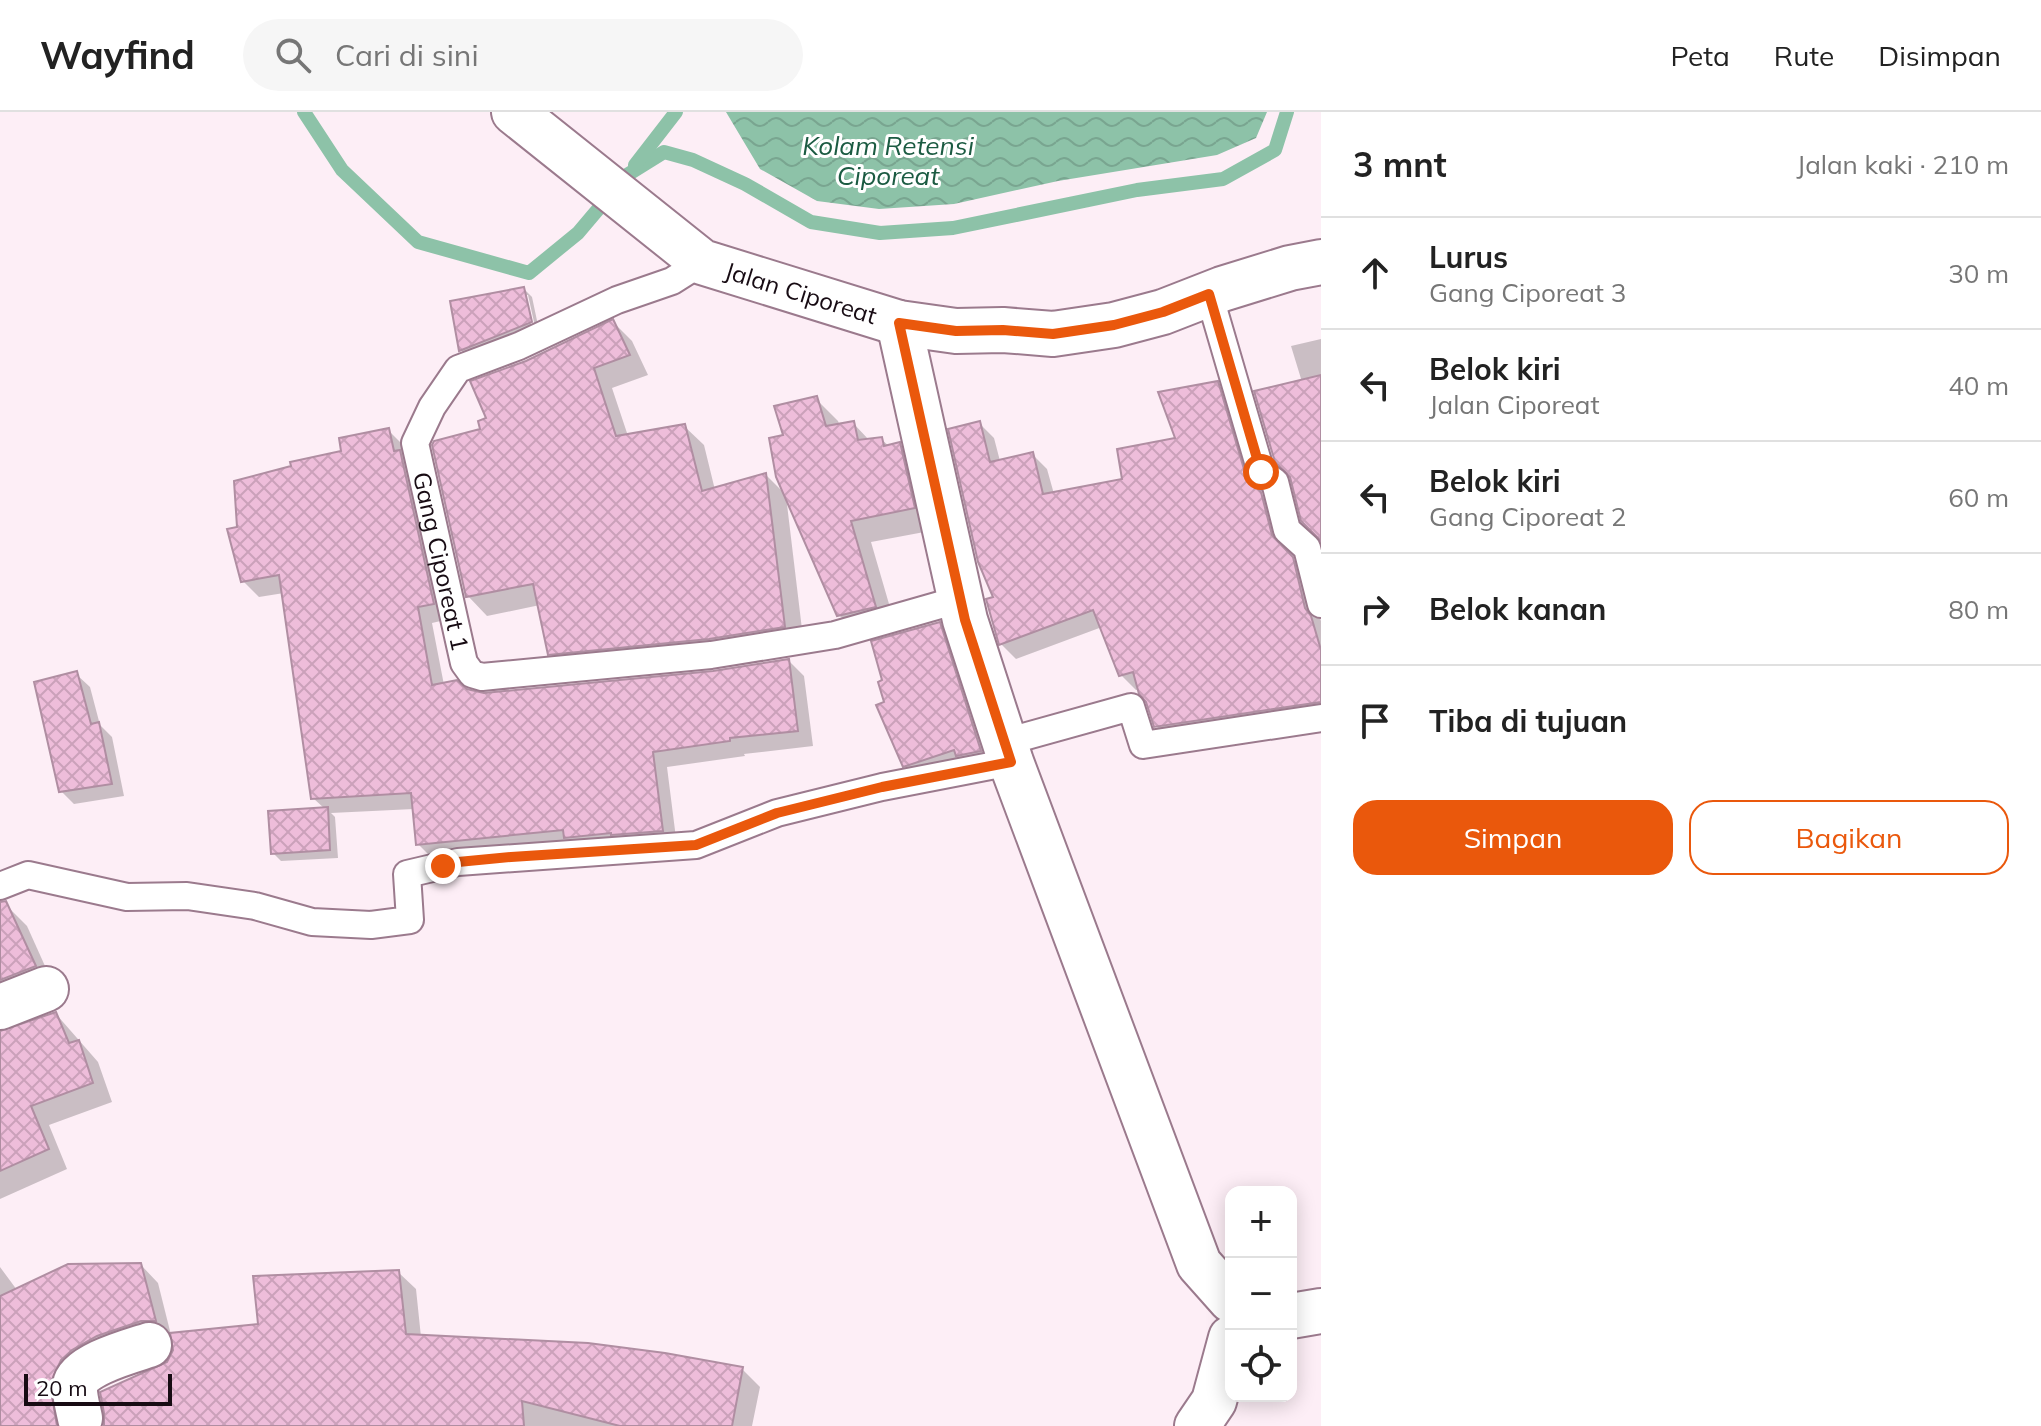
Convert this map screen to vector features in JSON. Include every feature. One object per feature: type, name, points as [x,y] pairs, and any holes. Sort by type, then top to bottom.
[{"type":"street","name":"Jalan Ciporeat","points":[[514,112],[702,262],[899,323],[956,331],[1003,330],[1053,334],[1114,325],[1163,312],[1290,268],[1321,262]]},
{"type":"street","points":[[899,323],[965,620],[1008,752],[1199,1264],[1225,1293]]},
{"type":"street","points":[[0,1007],[46,989]]},
{"type":"street","points":[[1297,1315],[1321,1311]]},
{"type":"street","points":[[78,1423],[75,1384],[79,1377],[109,1359],[149,1345]]},
{"type":"street","points":[[1197,1426],[1214,1401],[1225,1360]]},
{"type":"lane","name":"Gang Ciporeat 1","points":[[702,262],[672,281],[617,300],[519,346],[458,369],[432,407],[415,443],[464,663],[472,674],[482,677],[711,655],[835,635],[961,599]]},
{"type":"lane","points":[[1209,294],[1261,472],[1275,482],[1287,530],[1307,548],[1321,604]]},
{"type":"lane","points":[[0,886],[28,875],[127,897],[187,896],[255,906],[312,922],[371,925],[410,920],[407,874],[458,862],[696,845],[777,813],[1008,752],[1131,707],[1143,745],[1321,718]]},
{"type":"water","name":"Kolam Retensi Ciporeat","points":[[726,112],[1267,112],[1256,138],[1217,155],[1058,181],[954,204],[879,209],[817,201],[760,169]]},
{"type":"building","points":[[524,287],[532,322],[459,351],[450,301]]},
{"type":"building","points":[[613,319],[630,355],[594,368],[616,436],[685,424],[702,491],[766,473],[785,627],[709,639],[548,655],[533,584],[466,597],[432,445],[434,441],[480,429],[478,421],[486,418],[470,381],[526,361]]},
{"type":"building","points":[[1321,375],[1321,541],[1301,521],[1290,477],[1275,462],[1254,391]]},
{"type":"building","points":[[1218,381],[1246,476],[1261,492],[1272,535],[1293,557],[1305,608],[1311,616],[1321,650],[1321,702],[1154,727],[1133,672],[1119,676],[1093,610],[999,645],[986,599],[993,597],[978,562],[948,429],[980,421],[990,462],[1033,452],[1043,494],[1122,479],[1117,449],[1175,438],[1158,392]]},
{"type":"building","points":[[817,396],[826,426],[854,421],[858,440],[882,437],[884,446],[900,442],[915,508],[851,521],[876,607],[837,616],[776,477],[769,438],[783,435],[774,406]]},
{"type":"building","points":[[389,428],[394,451],[400,450],[434,604],[418,607],[432,685],[457,680],[467,689],[484,693],[713,671],[789,659],[798,731],[730,738],[730,741],[653,752],[663,831],[564,838],[563,830],[416,845],[411,793],[311,799],[279,575],[241,582],[227,529],[237,527],[234,481],[291,466],[290,462],[341,451],[339,438]]},
{"type":"building","points":[[940,622],[981,751],[956,756],[954,750],[903,767],[876,705],[884,702],[878,682],[882,680],[871,641]]},
{"type":"building","points":[[77,671],[91,724],[99,722],[112,784],[59,792],[34,682]]},
{"type":"building","points":[[328,807],[330,850],[271,854],[268,811]]},
{"type":"building","points":[[6,901],[36,966],[0,980],[0,902]]},
{"type":"building","points":[[56,1012],[69,1043],[79,1040],[93,1083],[31,1106],[49,1149],[0,1171],[0,1031]]},
{"type":"building","points":[[141,1263],[156,1321],[141,1321],[97,1336],[61,1360],[50,1384],[57,1426],[0,1426],[0,1296],[68,1264]]},
{"type":"building","points":[[399,1270],[406,1334],[588,1343],[743,1367],[732,1426],[620,1426],[522,1401],[524,1426],[104,1426],[100,1392],[167,1362],[173,1350],[170,1333],[258,1324],[253,1276]]},
{"type":"waterway","points":[[304,112],[342,170],[418,242],[529,273],[578,233],[627,175],[664,152],[693,160],[745,184],[811,222],[880,233],[953,228],[1137,190],[1223,179],[1275,150],[1287,112]]},
{"type":"waterway","points":[[635,165],[676,112]]},
{"type":"route","points":[[443,866],[511,857],[696,845],[777,813],[882,787],[1011,762],[965,620],[899,323],[956,331],[1003,330],[1053,334],[1114,325],[1163,312],[1209,294],[1261,472]]}]
